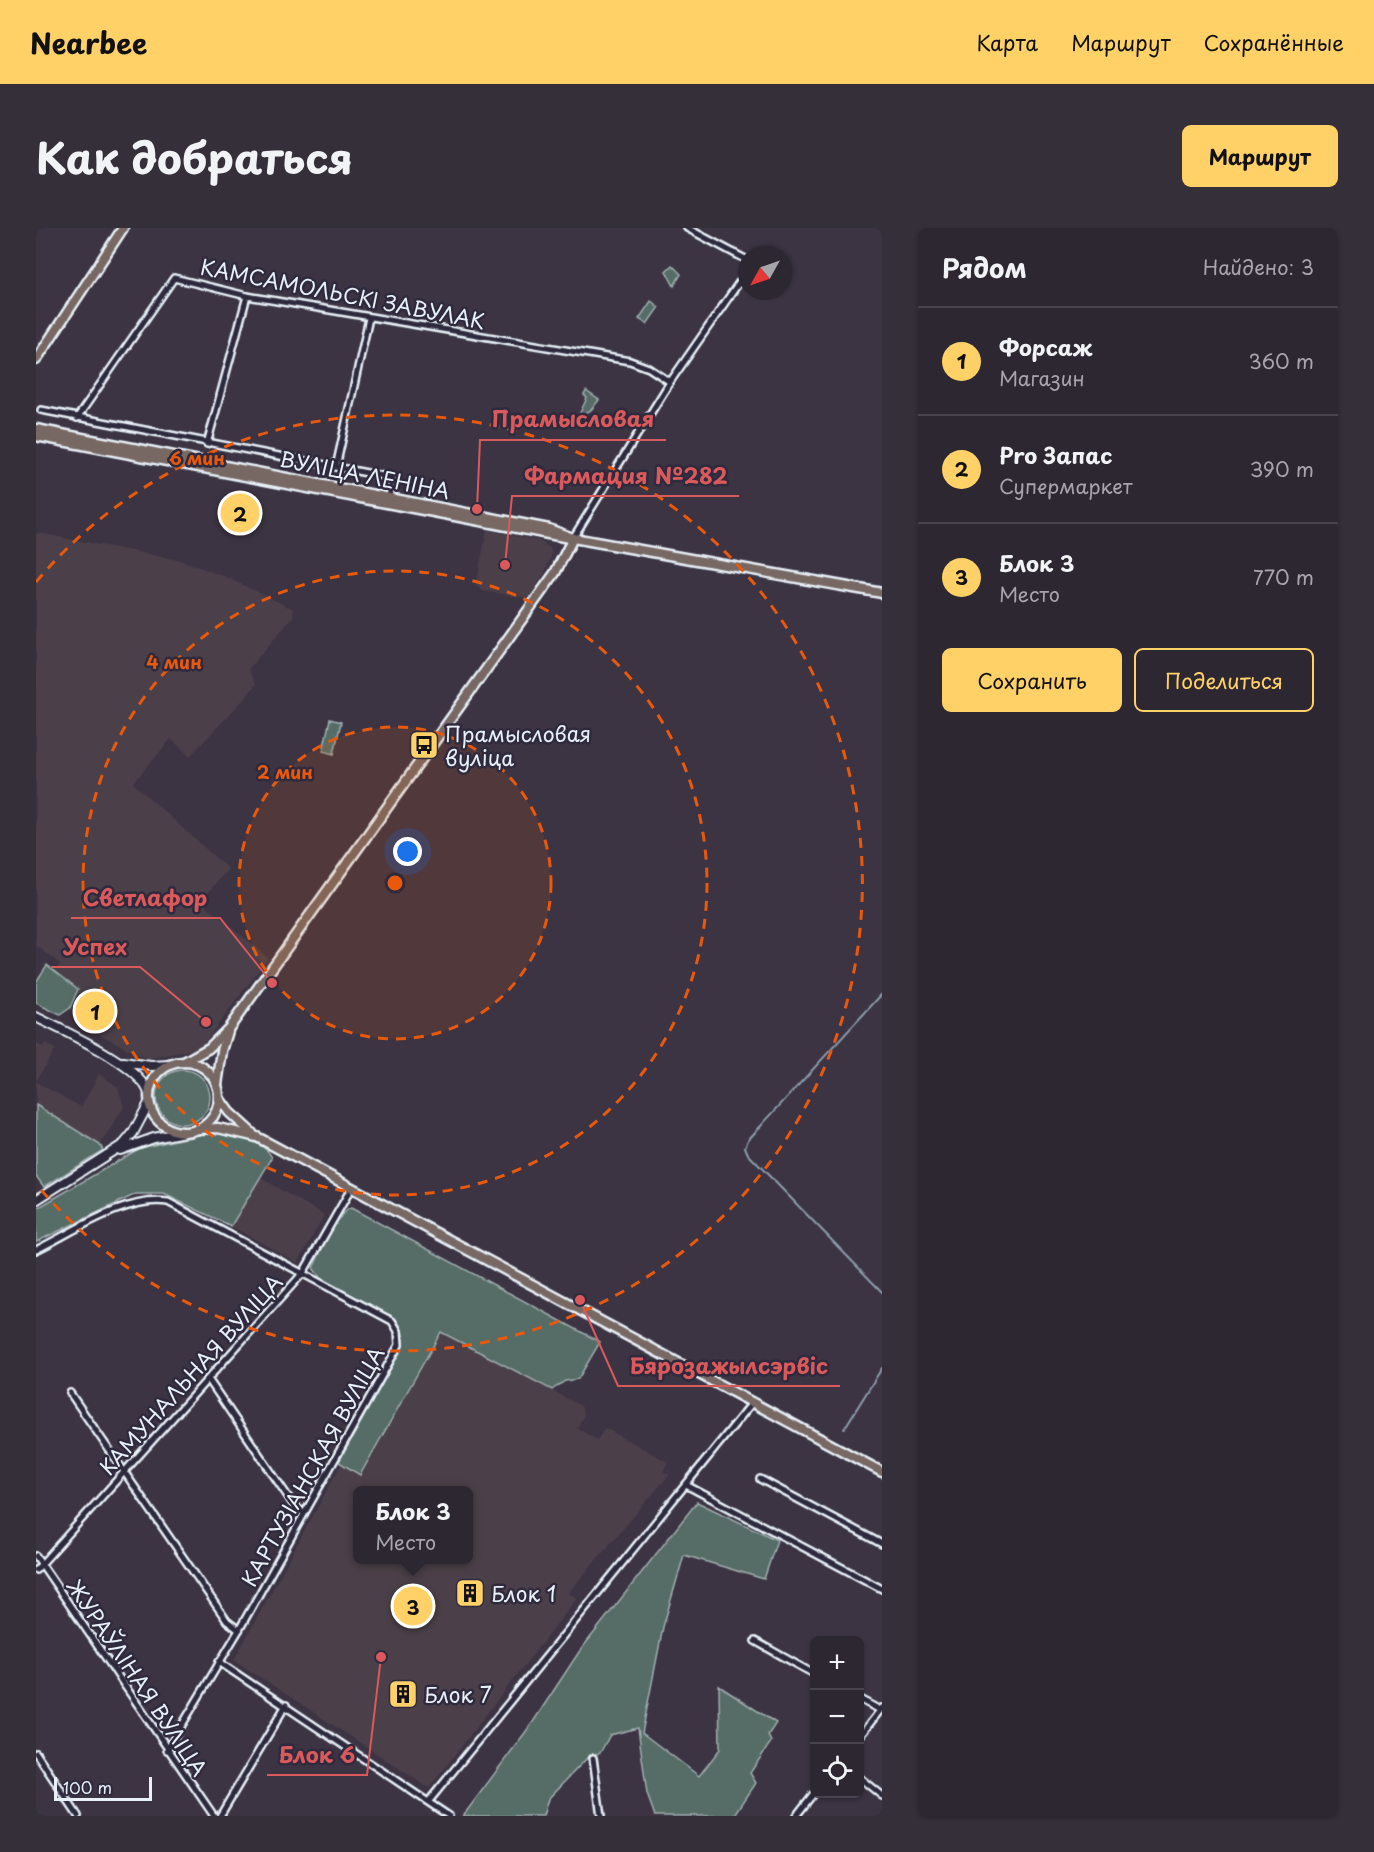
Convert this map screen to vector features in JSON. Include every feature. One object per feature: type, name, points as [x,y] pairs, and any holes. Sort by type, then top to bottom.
[{"type":"main road","points":[[36,360],[123,228]]},
{"type":"main road","name":"ВУЛІЦА ЛЕНІНА","points":[[36,429],[548,536],[573,538]]},
{"type":"main road","name":"ВУЛІЦА ЛЕНІНА","points":[[36,436],[549,529],[573,538]]},
{"type":"main road","points":[[548,536],[558,546],[561,562]]},
{"type":"main road","points":[[257,1137],[218,1128],[184,1132],[172,1130],[161,1124],[153,1114],[149,1098],[155,1076],[170,1065],[184,1062],[209,1048],[229,1028],[561,562],[573,538],[882,593]]},
{"type":"main road","points":[[197,1129],[208,1122],[216,1111],[222,1051],[229,1028]]},
{"type":"main road","points":[[184,1062],[204,1068],[217,1086]]},
{"type":"main road","points":[[219,1098],[229,1112],[257,1137],[882,1472]]},
{"type":"street","points":[[687,228],[738,255]]},
{"type":"street","name":"КАМСАМОЛЬСКІ ЗАВУЛАК","points":[[77,418],[174,278],[247,296],[630,361],[649,368],[670,382]]},
{"type":"street","points":[[573,538],[670,382],[738,284]]},
{"type":"street","points":[[207,444],[247,296]]},
{"type":"street","points":[[336,467],[369,318]]},
{"type":"street","points":[[41,410],[207,444],[393,478],[388,501]]},
{"type":"street","points":[[36,1017],[119,1061],[143,1079],[149,1098],[134,1133],[113,1152],[36,1200]]},
{"type":"street","points":[[119,1061],[151,1066],[170,1065]]},
{"type":"street","points":[[113,1152],[154,1138],[184,1132]]},
{"type":"street","name":"КАМУНАЛЬНАЯ ВУЛІЦА","points":[[36,1570],[303,1273],[352,1187]]},
{"type":"street","name":"КАРТУЗІАНСКАЯ ВУЛІЦА","points":[[36,1250],[134,1203],[153,1200],[168,1202],[392,1321],[398,1331],[399,1345],[238,1630],[167,1750]]},
{"type":"street","points":[[208,1379],[293,1504],[303,1513]]},
{"type":"street","points":[[70,1393],[227,1621],[238,1630]]},
{"type":"street","points":[[429,1801],[752,1403]]},
{"type":"street","points":[[760,1479],[882,1544]]},
{"type":"street","points":[[686,1485],[882,1589]]},
{"type":"street","name":"ЖУРАЎЛІНАЯ ВУЛІЦА","points":[[36,1556],[214,1816]]},
{"type":"street","points":[[755,1641],[810,1672]]},
{"type":"street","points":[[219,1662],[429,1801],[448,1816]]},
{"type":"street","points":[[864,1701],[881,1709],[864,1731]]},
{"type":"street","points":[[220,1816],[286,1705]]},
{"type":"street","points":[[36,1753],[78,1816]]},
{"type":"street","points":[[593,1758],[601,1816]]},
{"type":"street","points":[[864,1781],[882,1796]]},
{"type":"street","points":[[796,1816],[810,1798]]},
{"type":"shaded area","points":[[487,530],[539,541],[550,548],[552,554],[544,574],[528,598],[483,591],[476,585]]},
{"type":"shaded area","points":[[36,534],[183,561],[228,578],[293,609],[293,617],[248,669],[256,684],[245,698],[190,756],[171,739],[133,783],[228,869],[201,901],[268,958],[202,1046],[191,1050],[150,1058],[139,1055],[99,1034],[104,1024],[85,1005],[79,1003],[81,996],[75,993],[78,989],[56,970],[60,964],[36,945]]},
{"type":"shaded area","points":[[36,1044],[43,1047],[45,1044],[55,1049],[36,1081]]},
{"type":"shaded area","points":[[99,1074],[118,1087],[124,1107],[100,1145],[36,1105],[36,1082],[81,1107]]},
{"type":"shaded area","points":[[259,1177],[324,1215],[298,1263],[231,1226]]},
{"type":"shaded area","points":[[441,1332],[581,1406],[584,1415],[577,1428],[597,1440],[605,1428],[668,1462],[663,1471],[669,1475],[568,1593],[577,1598],[429,1788],[234,1660],[342,1463],[361,1474]]},
{"type":"green space","points":[[672,265],[681,274],[674,286],[666,271]]},
{"type":"green space","points":[[651,301],[659,307],[647,324],[639,319]]},
{"type":"green space","points":[[586,391],[599,400],[591,410],[578,417],[587,398],[584,395]]},
{"type":"green space","points":[[330,719],[341,722],[334,754],[323,751]]},
{"type":"green space","points":[[47,965],[78,989],[70,1008],[60,1015],[36,1003],[36,982]]},
{"type":"green space","points":[[183,1070],[193,1072],[202,1078],[208,1087],[210,1097],[208,1107],[202,1116],[193,1122],[183,1124],[173,1122],[164,1116],[158,1107],[156,1097],[158,1087],[164,1078],[173,1072]]},
{"type":"green space","points":[[36,1105],[100,1145],[103,1150],[44,1187],[36,1176]]},
{"type":"green space","points":[[212,1132],[254,1143],[268,1152],[272,1158],[231,1226],[164,1194],[136,1194],[36,1242],[36,1209],[140,1148]]},
{"type":"green space","points":[[351,1208],[600,1342],[578,1379],[565,1381],[552,1390],[441,1332],[360,1475],[339,1462],[403,1346],[402,1329],[396,1319],[321,1279],[313,1268],[334,1225],[345,1211]]},
{"type":"green space","points":[[697,1502],[777,1540],[764,1579],[684,1555],[663,1627],[642,1733],[699,1776],[720,1749],[719,1686],[776,1723],[768,1735],[771,1742],[750,1773],[756,1783],[734,1816],[655,1816],[647,1794],[638,1728],[610,1735],[600,1753],[588,1757],[548,1799],[543,1816],[463,1816],[533,1722],[579,1652]]},
{"type":"waterway","points":[[882,994],[748,1140],[745,1147],[748,1154],[882,1292]]},
{"type":"waterway","points":[[844,1429],[882,1368]]},
{"type":"place","name":"Прамысловая","points":[[477,509]]},
{"type":"place","name":"Pro Запас","points":[[240,513]]},
{"type":"place","name":"Фармация №282","points":[[505,565]]},
{"type":"place","name":"Прамысловая вуліца","points":[[424,745]]},
{"type":"place","name":"Светлафор","points":[[272,983]]},
{"type":"place","name":"Форсаж","points":[[95,1011]]},
{"type":"place","name":"Успех","points":[[206,1022]]},
{"type":"place","name":"Бярозажылсэрвіс","points":[[580,1300]]},
{"type":"place","name":"Блок 1","points":[[470,1593]]},
{"type":"place","name":"Блок 3","points":[[413,1606]]},
{"type":"place","name":"Блок 6","points":[[381,1657]]},
{"type":"place","name":"Блок 7","points":[[403,1694]]}]
